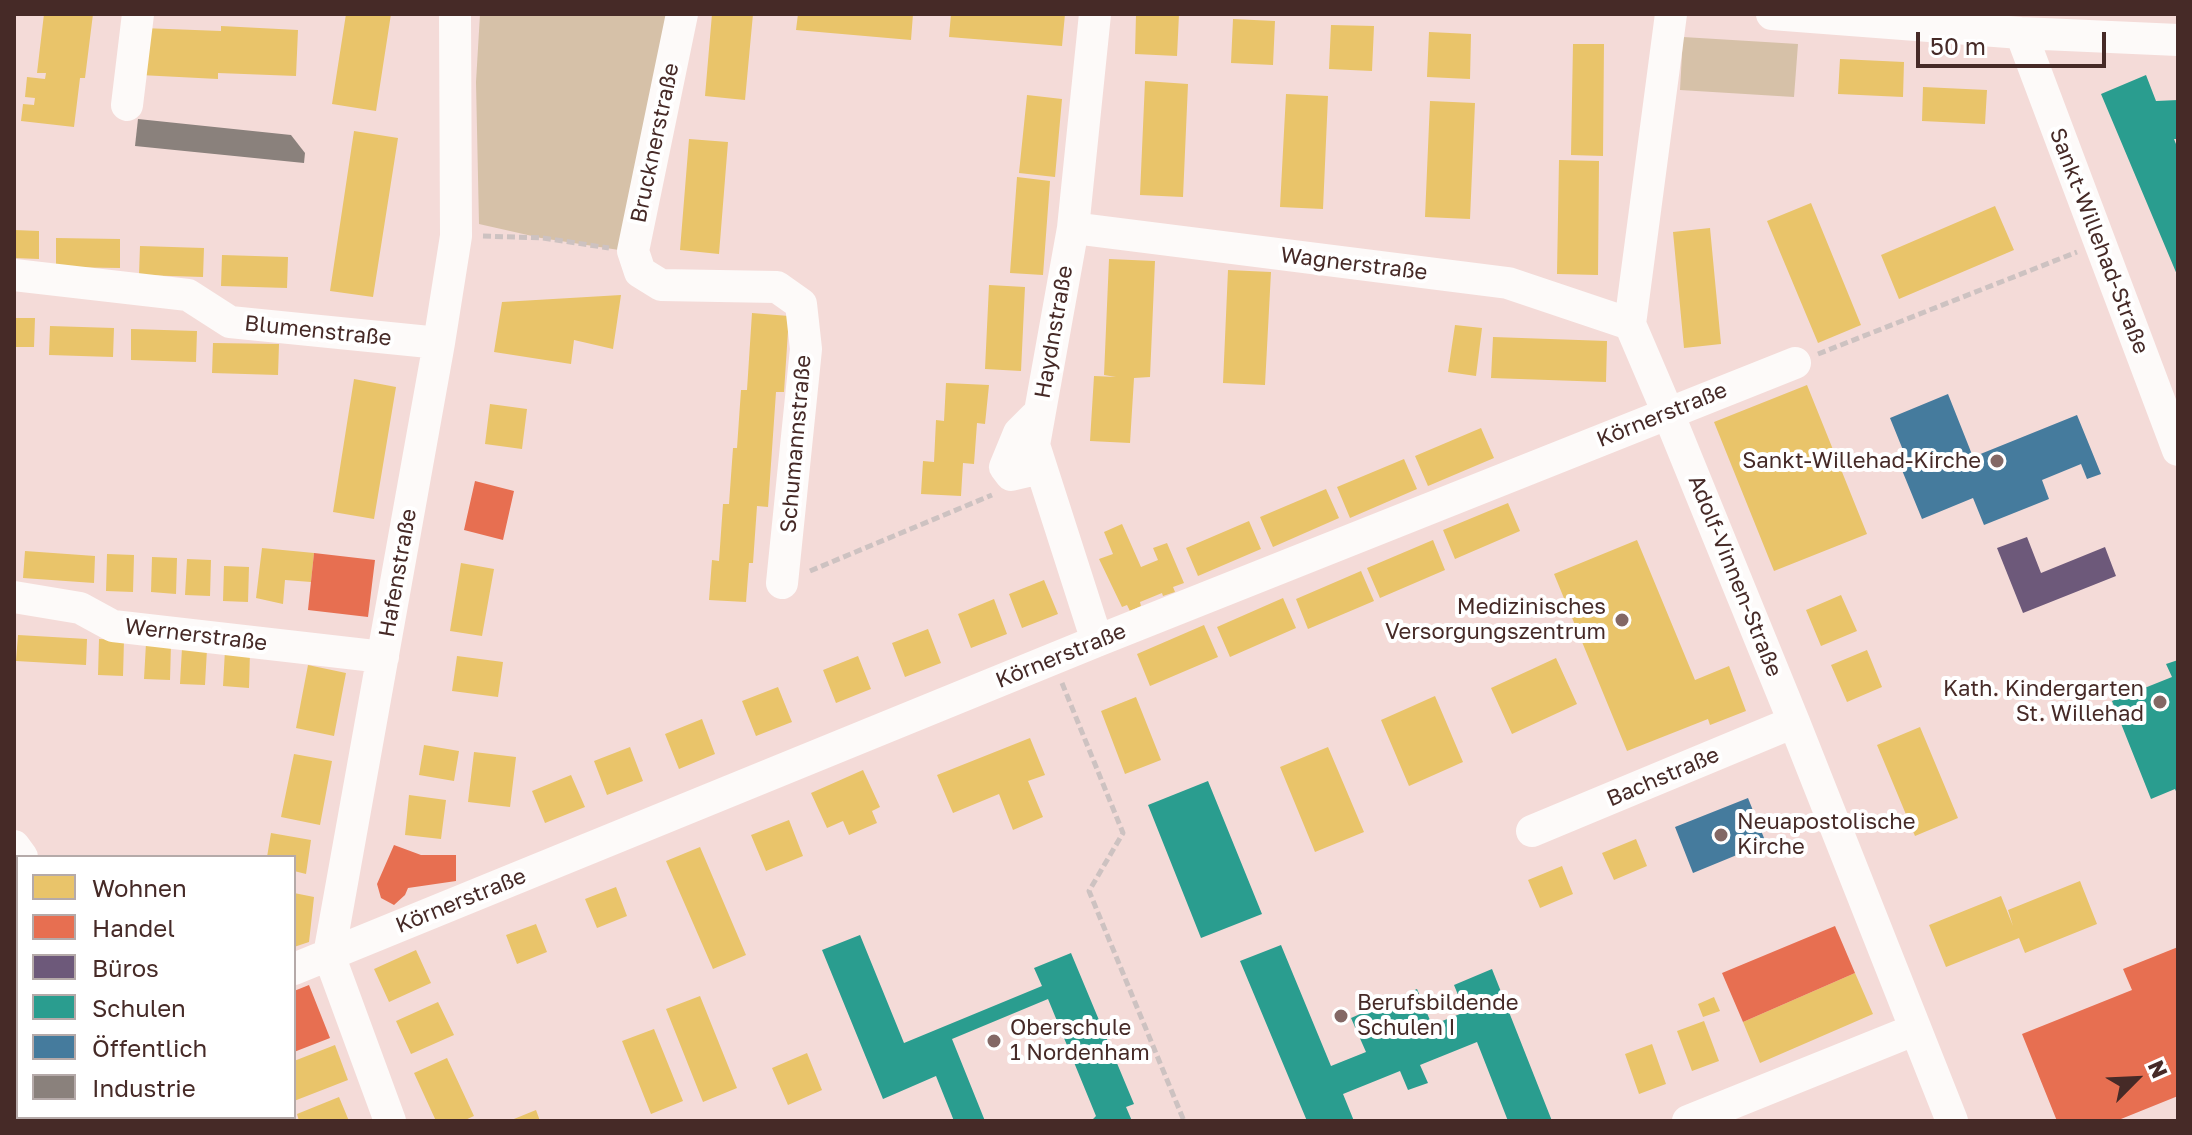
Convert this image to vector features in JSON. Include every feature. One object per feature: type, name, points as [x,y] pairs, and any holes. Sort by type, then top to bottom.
[{"type":"street","points":[[127,105],[138,14]]},
{"type":"street","name":"Hafenstraße","points":[[329,955],[456,236],[455,14]]},
{"type":"street","name":"Brucknerstraße","points":[[636,262],[682,14]]},
{"type":"street","name":"Haydnstraße","points":[[1095,14],[1073,228],[1034,445],[1026,471],[1097,641]]},
{"type":"street","points":[[1630,324],[1671,14]]},
{"type":"street","points":[[1772,14],[2021,33],[2178,40]]},
{"type":"street","name":"Sankt-Willehad-Straße","points":[[2021,33],[2178,450]]},
{"type":"street","name":"Wagnerstraße","points":[[1073,228],[1508,283],[1630,324]]},
{"type":"street","name":"Schumannstraße","points":[[636,262],[661,285],[777,287],[801,304],[806,349],[782,583]]},
{"type":"street","name":"Blumenstraße","points":[[14,275],[188,295],[230,322],[439,343]]},
{"type":"street","name":"Adolf-Vinnen-Straße","points":[[1630,324],[1794,722],[1952,1121]]},
{"type":"street","name":"Körnerstraße","points":[[296,968],[1097,641],[1795,363]]},
{"type":"street","name":"Wernerstraße","points":[[14,597],[80,608],[113,626],[383,657]]},
{"type":"street","name":"Bachstraße","points":[[1532,831],[1794,722]]},
{"type":"street","points":[[329,955],[390,1121]]},
{"type":"street","points":[[1688,1121],[1914,1030]]},
{"type":"path","points":[[456,236],[543,238],[636,262]]},
{"type":"path","points":[[1795,363],[2100,243]]},
{"type":"path","points":[[782,583],[1005,490],[1026,471]]},
{"type":"path","points":[[1053,660],[1123,833],[1089,891],[1184,1121]]},
{"type":"shaded area","points":[[480,14],[678,14],[632,252],[541,238],[479,224],[476,82]]},
{"type":"shaded area","points":[[1683,37],[1798,44],[1794,97],[1680,90]]},
{"type":"building: Wohnen","points":[[44,14],[93,14],[85,78],[80,78],[74,127],[21,121],[23,104],[34,105],[35,98],[25,97],[27,77],[45,79],[46,73],[37,73]]},
{"type":"building: Wohnen","points":[[346,14],[391,14],[376,111],[332,104]]},
{"type":"building: Wohnen","points":[[712,14],[753,14],[745,100],[705,96]]},
{"type":"building: Wohnen","points":[[798,14],[913,14],[911,40],[796,30]]},
{"type":"building: Wohnen","points":[[951,14],[1065,14],[1062,46],[949,37]]},
{"type":"building: Wohnen","points":[[1136,14],[1179,14],[1177,56],[1135,54]]},
{"type":"building: Wohnen","points":[[1233,19],[1275,21],[1273,65],[1231,63]]},
{"type":"building: Wohnen","points":[[1331,25],[1374,26],[1372,71],[1329,69]]},
{"type":"building: Wohnen","points":[[221,26],[298,30],[296,76],[218,73],[218,79],[140,75],[142,28],[221,31]]},
{"type":"building: Wohnen","points":[[1429,32],[1471,34],[1470,79],[1427,77]]},
{"type":"building: Wohnen","points":[[1573,44],[1604,44],[1603,156],[1571,155]]},
{"type":"building: Wohnen","points":[[1840,59],[1904,62],[1903,97],[1838,94]]},
{"type":"building: Wohnen","points":[[1145,81],[1188,84],[1183,197],[1140,195]]},
{"type":"building: Wohnen","points":[[1923,87],[1987,90],[1985,124],[1922,121]]},
{"type":"building: Wohnen","points":[[1286,94],[1328,96],[1323,209],[1280,207]]},
{"type":"building: Wohnen","points":[[1027,95],[1062,99],[1055,177],[1019,173]]},
{"type":"building: Wohnen","points":[[1430,101],[1475,103],[1470,219],[1425,217]]},
{"type":"building: Wohnen","points":[[354,131],[398,138],[373,297],[330,291]]},
{"type":"building: Wohnen","points":[[689,139],[728,142],[719,254],[680,250]]},
{"type":"building: Wohnen","points":[[1559,160],[1599,161],[1598,275],[1557,274]]},
{"type":"building: Wohnen","points":[[1017,177],[1050,181],[1043,275],[1010,273]]},
{"type":"building: Wohnen","points":[[1811,203],[1861,325],[1818,343],[1767,221]]},
{"type":"building: Wohnen","points":[[1995,206],[2014,250],[1899,299],[1881,255]]},
{"type":"building: Wohnen","points":[[1710,228],[1721,344],[1684,348],[1673,232]]},
{"type":"building: Wohnen","points":[[14,230],[39,231],[39,259],[14,258]]},
{"type":"building: Wohnen","points":[[56,238],[120,239],[120,268],[56,267]]},
{"type":"building: Wohnen","points":[[140,246],[204,248],[203,277],[139,275]]},
{"type":"building: Wohnen","points":[[222,255],[288,257],[287,288],[221,286]]},
{"type":"building: Wohnen","points":[[1109,259],[1155,261],[1150,377],[1134,378],[1130,443],[1090,441],[1094,376],[1116,377],[1104,375]]},
{"type":"building: Wohnen","points":[[1228,270],[1271,272],[1265,385],[1223,383]]},
{"type":"building: Wohnen","points":[[989,285],[1025,287],[1021,371],[985,369]]},
{"type":"building: Wohnen","points":[[621,295],[613,349],[574,340],[571,364],[494,352],[502,302]]},
{"type":"building: Wohnen","points":[[752,313],[789,316],[784,392],[776,392],[768,507],[757,506],[753,563],[749,563],[746,602],[709,600],[712,560],[719,561],[723,504],[729,504],[741,390],[747,390]]},
{"type":"building: Wohnen","points":[[14,318],[35,318],[34,347],[14,347]]},
{"type":"building: Wohnen","points":[[1455,325],[1482,328],[1476,376],[1448,372]]},
{"type":"building: Wohnen","points":[[50,326],[114,328],[113,357],[49,355]]},
{"type":"building: Wohnen","points":[[131,329],[197,331],[196,362],[131,360]]},
{"type":"building: Wohnen","points":[[1493,337],[1607,341],[1606,382],[1491,378]]},
{"type":"building: Wohnen","points":[[213,343],[279,344],[278,375],[212,373]]},
{"type":"building: Wohnen","points":[[354,379],[396,387],[374,519],[333,512]]},
{"type":"building: Wohnen","points":[[946,383],[989,385],[985,424],[977,423],[974,464],[963,463],[961,496],[921,494],[923,461],[934,462],[936,420],[944,421]]},
{"type":"building: Wohnen","points":[[1807,385],[1867,534],[1774,571],[1714,422]]},
{"type":"building: Wohnen","points":[[490,404],[527,409],[522,449],[485,444]]},
{"type":"building: Wohnen","points":[[1481,428],[1494,458],[1428,486],[1415,456]]},
{"type":"building: Wohnen","points":[[1404,459],[1417,489],[1350,518],[1337,487]]},
{"type":"building: Wohnen","points":[[1326,489],[1339,518],[1273,547],[1260,517]]},
{"type":"building: Wohnen","points":[[1508,503],[1520,531],[1455,559],[1443,530]]},
{"type":"building: Wohnen","points":[[1249,521],[1261,549],[1198,576],[1186,548]]},
{"type":"building: Wohnen","points":[[1122,524],[1141,567],[1158,560],[1153,548],[1167,543],[1184,583],[1173,587],[1175,592],[1163,596],[1162,593],[1140,602],[1141,606],[1130,611],[1127,605],[1122,607],[1099,559],[1113,554],[1104,532]]},
{"type":"building: Wohnen","points":[[1433,540],[1445,570],[1380,598],[1367,568]]},
{"type":"building: Wohnen","name":"Medizinisches Versorgungszentrum","points":[[1637,540],[1695,680],[1729,666],[1746,711],[1710,725],[1708,719],[1627,751],[1554,574]]},
{"type":"building: Wohnen","points":[[262,548],[314,553],[311,582],[285,580],[283,604],[256,598]]},
{"type":"building: Wohnen","points":[[25,551],[95,556],[94,583],[23,578]]},
{"type":"building: Wohnen","points":[[107,554],[134,555],[133,592],[106,591]]},
{"type":"building: Wohnen","points":[[152,557],[177,558],[176,594],[151,592]]},
{"type":"building: Wohnen","points":[[187,559],[211,560],[210,596],[185,595]]},
{"type":"building: Wohnen","points":[[461,563],[494,569],[482,636],[450,631]]},
{"type":"building: Wohnen","points":[[224,566],[249,567],[248,602],[223,601]]},
{"type":"building: Wohnen","points":[[1361,571],[1374,601],[1308,629],[1296,599]]},
{"type":"building: Wohnen","points":[[1044,580],[1058,614],[1022,628],[1009,594]]},
{"type":"building: Wohnen","points":[[1841,595],[1857,631],[1821,646],[1806,610]]},
{"type":"building: Wohnen","points":[[1283,598],[1296,628],[1230,657],[1217,627]]},
{"type":"building: Wohnen","points":[[994,599],[1007,634],[971,648],[958,614]]},
{"type":"building: Wohnen","points":[[1204,625],[1218,657],[1150,686],[1137,654]]},
{"type":"building: Wohnen","points":[[928,629],[941,663],[905,677],[892,643]]},
{"type":"building: Wohnen","points":[[18,635],[87,639],[86,665],[16,661]]},
{"type":"building: Wohnen","points":[[99,639],[124,640],[123,676],[98,675]]},
{"type":"building: Wohnen","points":[[146,643],[171,644],[170,680],[144,679]]},
{"type":"building: Wohnen","points":[[182,648],[207,649],[205,685],[180,684]]},
{"type":"building: Wohnen","points":[[225,650],[250,651],[249,688],[223,686]]},
{"type":"building: Wohnen","points":[[1867,650],[1882,687],[1847,702],[1831,665]]},
{"type":"building: Wohnen","points":[[457,656],[503,662],[498,697],[452,691]]},
{"type":"building: Wohnen","points":[[858,656],[871,689],[836,703],[823,670]]},
{"type":"building: Wohnen","points":[[1556,658],[1577,704],[1512,734],[1491,688]]},
{"type":"building: Wohnen","points":[[308,665],[346,673],[334,736],[296,728]]},
{"type":"building: Wohnen","points":[[778,687],[792,722],[756,736],[742,701]]},
{"type":"building: Wohnen","points":[[1435,696],[1463,762],[1409,786],[1381,720]]},
{"type":"building: Wohnen","points":[[1136,697],[1161,760],[1125,774],[1101,711]]},
{"type":"building: Wohnen","points":[[702,719],[715,754],[679,769],[665,734]]},
{"type":"building: Wohnen","points":[[1920,727],[1958,818],[1915,836],[1877,745]]},
{"type":"building: Wohnen","points":[[1030,738],[1045,775],[1028,781],[1043,817],[1013,830],[999,794],[953,813],[937,775]]},
{"type":"building: Wohnen","points":[[424,745],[459,751],[454,781],[419,775]]},
{"type":"building: Wohnen","points":[[630,747],[643,781],[607,795],[594,761]]},
{"type":"building: Wohnen","points":[[1328,747],[1364,832],[1315,852],[1280,767]]},
{"type":"building: Wohnen","points":[[474,752],[516,757],[510,807],[468,802]]},
{"type":"building: Wohnen","points":[[294,754],[332,761],[320,825],[281,817]]},
{"type":"building: Wohnen","points":[[863,770],[880,807],[872,811],[877,823],[849,835],[843,821],[827,828],[811,793]]},
{"type":"building: Wohnen","points":[[571,775],[585,807],[545,823],[532,791]]},
{"type":"building: Wohnen","points":[[409,795],[446,800],[441,839],[405,835]]},
{"type":"building: Wohnen","points":[[789,820],[803,856],[766,871],[751,835]]},
{"type":"building: Wohnen","points":[[271,833],[311,840],[306,874],[296,872],[296,855],[267,855]]},
{"type":"building: Wohnen","points":[[1636,839],[1647,866],[1614,880],[1602,853]]},
{"type":"building: Wohnen","points":[[700,847],[746,955],[713,969],[666,861]]},
{"type":"building: Wohnen","points":[[1562,866],[1573,894],[1540,908],[1528,880]]},
{"type":"building: Wohnen","points":[[2080,881],[2097,924],[2025,953],[2019,938],[1946,967],[1929,925],[2001,896],[2013,926],[2008,910]]},
{"type":"building: Wohnen","points":[[616,887],[627,916],[597,928],[585,899]]},
{"type":"building: Wohnen","points":[[296,893],[314,897],[309,942],[296,946]]},
{"type":"building: Wohnen","points":[[14,913],[16,1039],[14,1040]]},
{"type":"building: Wohnen","points":[[536,924],[547,952],[517,964],[506,935]]},
{"type":"building: Wohnen","points":[[416,950],[431,983],[389,1002],[374,969]]},
{"type":"building: Wohnen","points":[[1855,973],[1873,1014],[1760,1063],[1743,1022]]},
{"type":"building: Wohnen","points":[[700,996],[737,1088],[703,1102],[666,1009]]},
{"type":"building: Wohnen","points":[[1714,997],[1720,1011],[1703,1017],[1698,1004]]},
{"type":"building: Wohnen","points":[[438,1002],[454,1035],[411,1054],[396,1021]]},
{"type":"building: Wohnen","points":[[1704,1021],[1719,1061],[1692,1071],[1677,1031]]},
{"type":"building: Wohnen","points":[[654,1029],[683,1101],[651,1114],[622,1041]]},
{"type":"building: Wohnen","points":[[1652,1044],[1666,1084],[1639,1094],[1625,1054]]},
{"type":"building: Wohnen","points":[[335,1045],[348,1080],[296,1100],[296,1060]]},
{"type":"building: Wohnen","points":[[807,1053],[822,1090],[788,1105],[772,1068]]},
{"type":"building: Wohnen","points":[[447,1058],[474,1116],[463,1121],[436,1121],[414,1073]]},
{"type":"building: Wohnen","points":[[339,1097],[349,1121],[299,1121],[297,1114]]},
{"type":"building: Wohnen","points":[[536,1110],[540,1121],[509,1121]]},
{"type":"building: Handel","points":[[475,481],[514,491],[503,540],[464,530]]},
{"type":"building: Handel","points":[[314,553],[375,560],[368,617],[308,610]]},
{"type":"building: Handel","points":[[394,845],[421,855],[456,855],[456,881],[408,888],[394,905],[381,898],[377,884]]},
{"type":"building: Handel","points":[[1835,926],[1855,973],[1743,1022],[1722,973]]},
{"type":"building: Handel","points":[[2178,947],[2178,1096],[2116,1121],[2057,1121],[2022,1034],[2132,990],[2123,969]]},
{"type":"building: Handel","points":[[309,985],[330,1038],[296,1051],[296,990]]},
{"type":"building: Büros","points":[[2027,537],[2041,573],[2105,547],[2116,576],[2023,613],[1997,548]]},
{"type":"building: Schulen","points":[[2146,75],[2156,101],[2178,100],[2178,139],[2174,139],[2178,149],[2178,277],[2101,94]]},
{"type":"building: Schulen","points":[[2178,660],[2178,796],[2175,789],[2151,799],[2112,701],[2172,677],[2166,664]]},
{"type":"building: Schulen","points":[[1208,781],[1262,914],[1201,938],[1148,805]]},
{"type":"building: Schulen","points":[[860,935],[904,1043],[1042,986],[1034,968],[1071,953],[1134,1104],[1126,1107],[1132,1121],[1091,1121],[1096,1116],[1048,999],[952,1039],[985,1121],[954,1121],[936,1076],[883,1099],[822,950]]},
{"type":"building: Schulen","points":[[1281,945],[1331,1066],[1366,1052],[1351,1018],[1417,989],[1432,1025],[1465,1012],[1454,985],[1492,969],[1552,1121],[1508,1121],[1477,1042],[1420,1065],[1428,1083],[1408,1090],[1400,1071],[1343,1094],[1354,1121],[1307,1121],[1240,961]]},
{"type":"building: Öffentlich","name":"Sankt-Willehad-Kirche","points":[[1948,394],[1973,457],[2077,415],[2101,474],[2087,479],[2081,464],[2042,480],[2049,499],[1984,525],[1973,498],[1922,519],[1897,458],[1905,455],[1890,418]]},
{"type":"building: Öffentlich","name":"Neuapostolische Kirche","points":[[1748,798],[1766,843],[1693,873],[1675,827]]},
{"type":"building: Industrie","points":[[138,119],[291,135],[305,153],[304,163],[135,146]]},
{"type":"place","name":"Sankt-Willehad-Kirche","points":[[1997,461]]},
{"type":"place","name":"Medizinisches Versorgungszentrum","points":[[1622,620]]},
{"type":"place","name":"Kath. Kindergarten St. Willehad","points":[[2160,702]]},
{"type":"place","name":"Neuapostolische Kirche","points":[[1721,835]]},
{"type":"place","name":"Berufsbildende Schulen I","points":[[1341,1016]]},
{"type":"place","name":"Oberschule 1 Nordenham","points":[[994,1041]]}]
